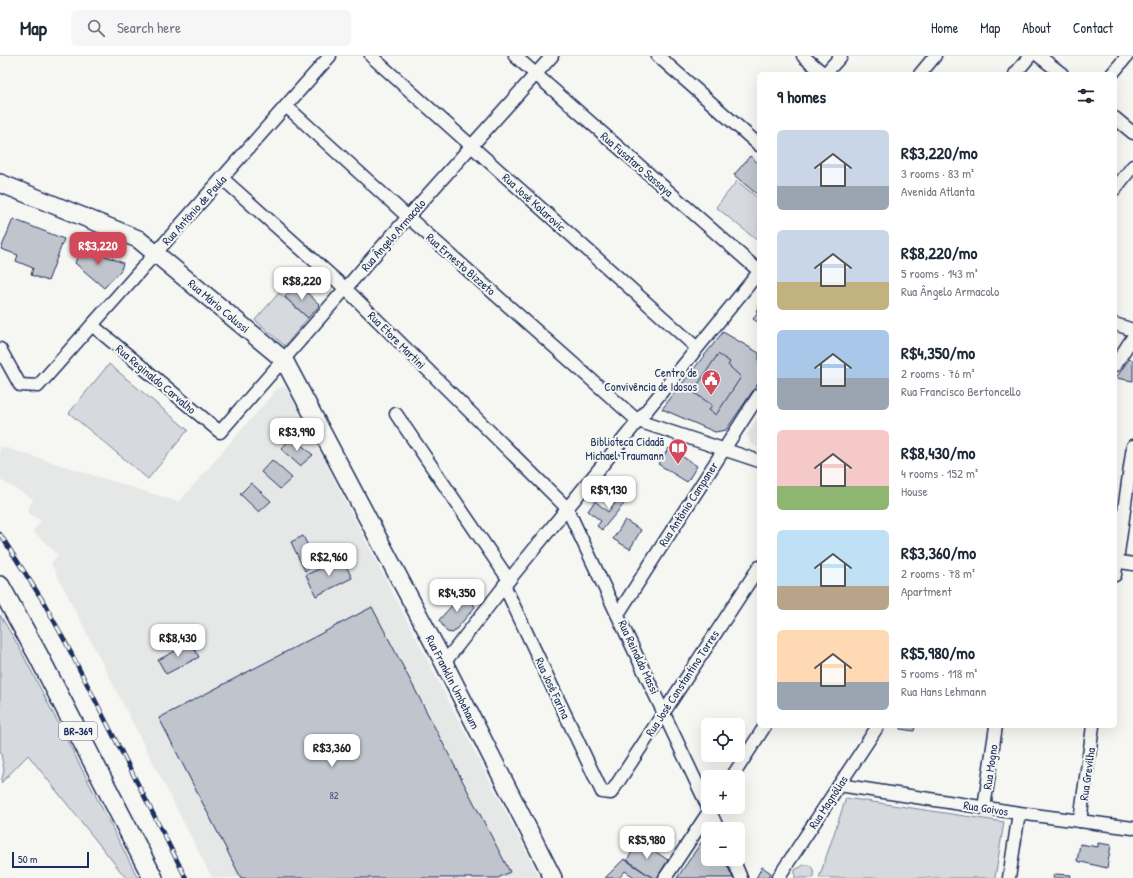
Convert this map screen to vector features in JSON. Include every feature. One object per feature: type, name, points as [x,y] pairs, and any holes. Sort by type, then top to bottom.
[{"type":"main road","name":"BR-369","points":[[0,586],[38,655],[154,878]]},
{"type":"street","name":"Rua Antônio de Paula","points":[[0,349],[20,385],[38,386],[330,56]]},
{"type":"street","name":"Rua José Kolarovic","points":[[371,56],[697,348]]},
{"type":"street","name":"Rua Fusataro Sassaya","points":[[515,56],[757,270]]},
{"type":"street","name":"Rua Ângelo Armacolo","points":[[220,432],[408,217],[552,56]]},
{"type":"street","points":[[658,56],[757,143]]},
{"type":"street","points":[[803,56],[822,72]]},
{"type":"street","points":[[826,72],[841,56]]},
{"type":"street","points":[[922,72],[935,56]]},
{"type":"street","points":[[1018,72],[1030,56]]},
{"type":"street","points":[[1039,56],[1059,72]]},
{"type":"street","points":[[1114,72],[1127,56]]},
{"type":"street","name":"Rua Ernesto Bizzeto","points":[[286,106],[408,217],[638,421]]},
{"type":"street","points":[[1117,120],[1133,132]]},
{"type":"street","points":[[1117,186],[1133,166]]},
{"type":"street","name":"Rua Etore Martini","points":[[222,178],[346,289],[567,508]]},
{"type":"street","points":[[0,183],[136,244]]},
{"type":"street","points":[[0,193],[136,244]]},
{"type":"street","name":"Rua Mário Colussi","points":[[136,244],[155,253],[284,360]]},
{"type":"street","points":[[444,663],[506,582],[757,274]]},
{"type":"street","name":"Rua Reginaldo Carvalho","points":[[92,325],[220,432]]},
{"type":"street","points":[[1117,325],[1133,330]]},
{"type":"street","points":[[1117,362],[1133,337]]},
{"type":"street","name":"Rua Franklin Umbehaum","points":[[284,360],[444,663],[553,878]]},
{"type":"street","name":"Rua Antônio Campaner","points":[[618,614],[757,398]]},
{"type":"street","name":"Rua José Farina","points":[[396,414],[506,582],[602,792]]},
{"type":"street","points":[[638,421],[757,460]]},
{"type":"street","points":[[1117,555],[1133,446]]},
{"type":"street","name":"Rua Reinaldo Massi","points":[[567,508],[701,789]]},
{"type":"street","points":[[1117,562],[1133,564]]},
{"type":"street","name":"Rua José Constantino Torres","points":[[602,792],[611,794],[757,569]]},
{"type":"street","points":[[737,770],[764,728]]},
{"type":"street","name":"Rua Magnólias","points":[[778,878],[877,728]]},
{"type":"street","name":"Rua Mogno","points":[[984,808],[996,728]]},
{"type":"street","name":"Rua Grevilha","points":[[1080,821],[1093,728]]},
{"type":"street","name":"Rua Goivos","points":[[839,785],[984,808],[1133,828]]},
{"type":"street","points":[[1009,878],[1019,813]]},
{"type":"street","points":[[665,878],[706,814]]},
{"type":"street","points":[[736,866],[742,878]]},
{"type":"shaded area","points":[[737,181],[757,197],[757,240],[716,207]]},
{"type":"shaded area","points":[[279,293],[308,318],[285,346],[255,320]]},
{"type":"shaded area","points":[[109,364],[188,430],[148,479],[69,413]]},
{"type":"shaded area","points":[[283,386],[288,390],[540,878],[212,878],[51,563],[58,555],[33,531],[41,521],[27,512],[33,499],[0,480],[0,446],[179,502],[276,390]]},
{"type":"shaded area","points":[[757,419],[757,446],[751,444],[747,434]]},
{"type":"shaded area","points":[[0,615],[19,647],[138,878],[126,878],[28,755],[1,783],[4,770],[0,749]]},
{"type":"shaded area","points":[[846,798],[1004,822],[995,878],[819,878]]},
{"type":"shaded area","points":[[804,865],[809,865],[813,869],[814,878],[795,878],[795,870]]},
{"type":"building","points":[[750,156],[757,162],[757,194],[734,175]]},
{"type":"building","points":[[13,219],[64,239],[48,281],[31,275],[33,268],[16,261],[18,255],[1,249]]},
{"type":"building","points":[[82,246],[123,263],[121,270],[104,288],[75,263]]},
{"type":"building","points":[[297,283],[320,305],[308,318],[285,297]]},
{"type":"building","points":[[757,314],[757,322],[753,319]]},
{"type":"building","name":"Centro de Convivência de Idosos","points":[[723,332],[757,352],[757,385],[726,430],[715,432],[662,409]]},
{"type":"building","points":[[718,354],[730,362],[728,365],[741,377],[716,415],[709,410],[712,405],[693,392]]},
{"type":"building","points":[[1129,359],[1133,360],[1133,381],[1117,378]]},
{"type":"building","points":[[292,437],[313,455],[300,466],[281,449]]},
{"type":"building","name":"Biblioteca Cidadã Michael Traumann","points":[[669,448],[697,466],[687,482],[658,464]]},
{"type":"building","points":[[272,460],[292,478],[280,489],[261,472]]},
{"type":"building","points":[[251,483],[271,501],[259,512],[240,494]]},
{"type":"building","points":[[627,488],[633,493],[602,530],[597,526],[601,521],[588,511],[595,501],[608,512]]},
{"type":"building","points":[[625,520],[641,530],[630,549],[613,539]]},
{"type":"building","points":[[303,536],[317,564],[305,571],[291,542]]},
{"type":"building","points":[[342,558],[352,578],[316,596],[306,575]]},
{"type":"building","points":[[465,591],[475,607],[453,633],[447,632],[439,620]]},
{"type":"building","points":[[372,607],[510,872],[498,878],[241,878],[159,718]]},
{"type":"building","points":[[191,643],[199,657],[166,674],[158,660]]},
{"type":"building","points":[[900,728],[915,728],[914,731]]},
{"type":"building","points":[[639,841],[668,860],[657,878],[653,878],[627,860]]},
{"type":"building","points":[[701,843],[701,866],[727,866],[733,878],[677,878]]},
{"type":"building","points":[[1098,843],[1111,845],[1107,868],[1077,861],[1080,844],[1098,847]]},
{"type":"building","points":[[624,859],[653,878],[636,878],[625,871],[619,878],[605,878]]},
{"type":"building","points":[[762,867],[771,873],[768,878],[756,878]]},
{"type":"building","points":[[1054,874],[1071,875],[1070,878],[1053,878]]},
{"type":"railway","points":[[0,534],[43,601],[67,645],[186,878]]},
{"type":"place","name":"Centro de Convivência de Idosos","points":[[711,396]]},
{"type":"place","name":"Biblioteca Cidadã Michael Traumann","points":[[678,465]]}]
